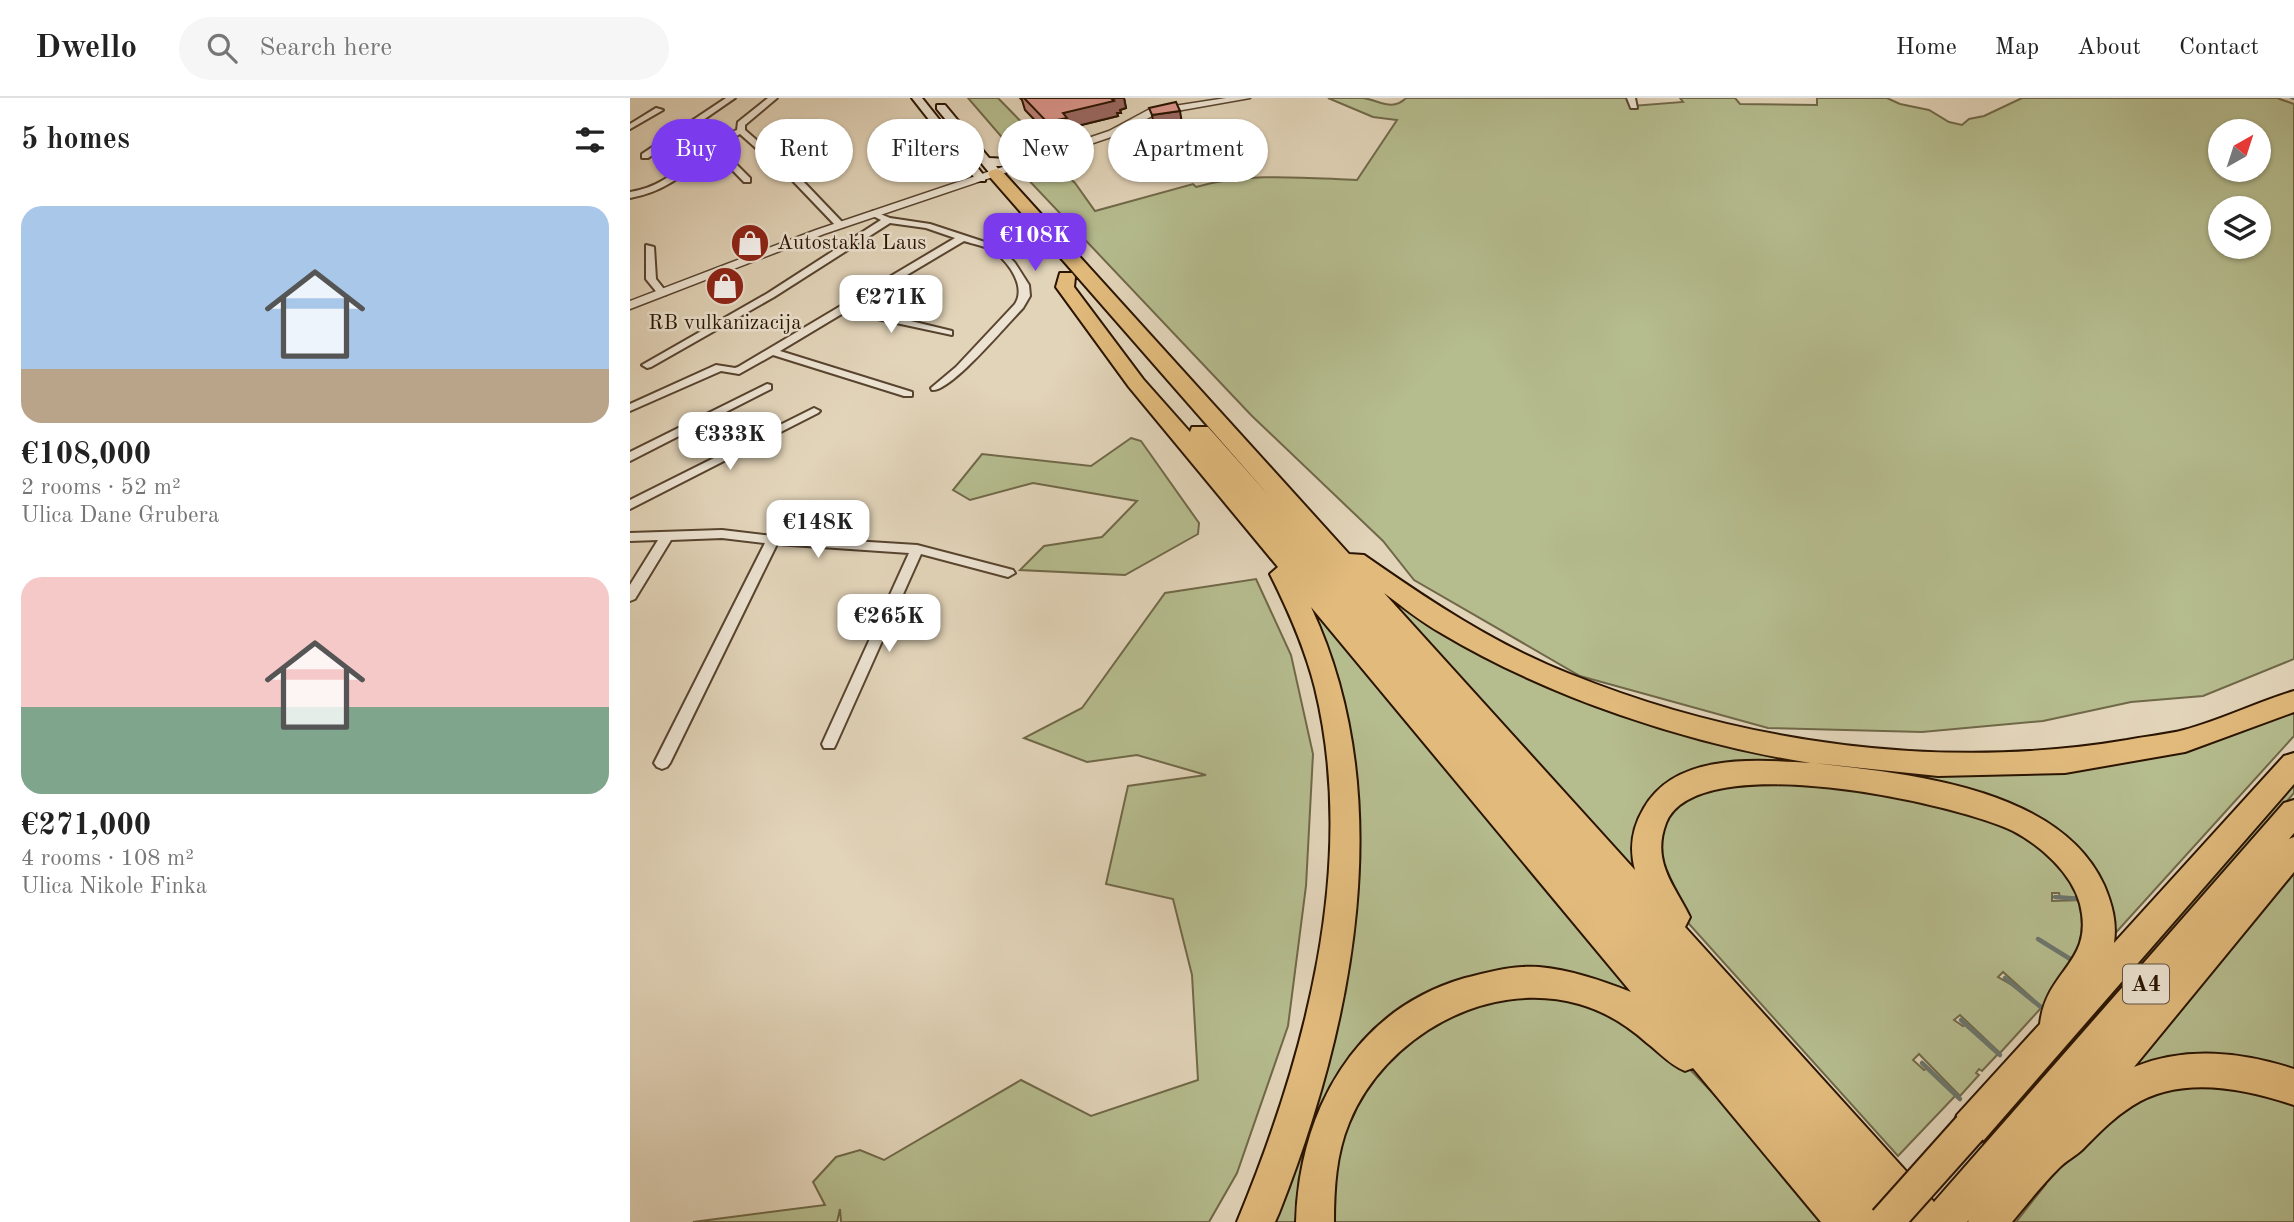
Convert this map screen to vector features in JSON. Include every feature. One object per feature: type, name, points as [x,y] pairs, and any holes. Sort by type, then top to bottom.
[{"type":"highway","points":[[988,171],[1024,206],[1927,1222]]},
{"type":"highway","points":[[988,171],[1066,276],[1885,1222]]},
{"type":"highway","points":[[1016,182],[1024,194],[1024,206]]},
{"type":"highway","points":[[1066,276],[1065,287],[1136,383],[1846,1222]]},
{"type":"highway","points":[[1277,490],[1293,496],[1357,562],[1397,593],[1456,632],[1497,654],[1621,705],[1755,742],[1870,759],[1923,763],[2007,764],[2066,760],[2179,741],[2230,727],[2294,701]]},
{"type":"highway","points":[[1256,1222],[1304,1088],[1326,1003],[1340,908],[1343,830],[1341,758],[1332,700],[1296,600],[1279,568],[1264,548],[1257,527]]},
{"type":"highway","name":"A4","points":[[1885,1222],[2294,764]]},
{"type":"highway","points":[[1719,988],[1703,950],[1668,910],[1650,879],[1646,852],[1653,820],[1676,792],[1708,777],[1743,772],[1826,777],[1914,789],[1983,805],[2025,823],[2063,852],[2088,886],[2100,926],[2092,961],[2060,1001],[2056,1030]]},
{"type":"highway","name":"A4","points":[[1942,1222],[2010,1168],[2294,812]]},
{"type":"highway","points":[[2047,1153],[2052,1139],[2294,850]]},
{"type":"highway","points":[[1315,1222],[1315,1195],[1326,1137],[1336,1110],[1363,1065],[1384,1042],[1429,1008],[1452,997],[1503,984],[1531,982],[1571,987],[1601,996],[1631,1010],[1672,1041],[1707,1074],[1757,1130],[1789,1154]]},
{"type":"highway","points":[[1987,1222],[2010,1168],[2060,1147],[2097,1109],[2116,1095],[2156,1075],[2175,1071],[2213,1070],[2264,1078],[2294,1087]]},
{"type":"main road","points":[[917,98],[988,171]]},
{"type":"main road","points":[[934,98],[988,171]]},
{"type":"main road","points":[[988,171],[998,168]]},
{"type":"street","points":[[645,156],[731,98]]},
{"type":"street","points":[[741,124],[773,98]]},
{"type":"street","points":[[1094,139],[1123,129],[1151,112],[1245,98]]},
{"type":"street","points":[[630,127],[659,110]]},
{"type":"street","points":[[741,131],[796,179],[840,225]]},
{"type":"street","points":[[630,305],[988,171]]},
{"type":"street","points":[[741,174],[747,180]]},
{"type":"street","points":[[630,195],[669,182]]},
{"type":"street","points":[[873,214],[888,220],[927,226],[964,237],[1003,253],[1019,276],[1025,296],[1014,312],[977,351],[936,388]]},
{"type":"street","points":[[647,365],[771,295],[888,220]]},
{"type":"street","points":[[630,408],[720,367],[735,372],[742,369],[842,307],[964,237]]},
{"type":"street","points":[[649,247],[651,279],[663,293]]},
{"type":"street","points":[[842,307],[948,333]]},
{"type":"street","points":[[771,351],[908,394]]},
{"type":"street","points":[[630,457],[767,387]]},
{"type":"street","points":[[630,505],[814,411]]},
{"type":"street","points":[[630,537],[722,534],[917,549],[1008,573]]},
{"type":"street","points":[[630,596],[667,536]]},
{"type":"street","points":[[663,763],[773,540]]},
{"type":"street","points":[[829,744],[917,549]]},
{"type":"green space","points":[[968,98],[998,98],[1018,119],[998,119],[998,133]]},
{"type":"green space","points":[[1328,98],[1363,98],[1390,105],[1406,98],[1628,98],[1632,106],[1683,102],[1680,98],[1735,98],[1740,104],[1817,105],[1817,98],[1887,98],[1900,104],[1929,110],[1949,122],[1962,125],[1969,119],[1984,116],[2022,98],[2277,98],[2294,104],[2294,659],[2203,696],[2131,702],[2043,721],[1922,732],[1768,728],[1580,676],[1414,580],[1383,541],[1251,415],[1030,182],[1074,182],[1095,211],[1193,184],[1196,187],[1216,182],[1268,182],[1268,177],[1276,177],[1357,180],[1397,120],[1373,117]]},
{"type":"green space","points":[[1131,438],[1141,441],[1199,523],[1198,534],[1125,575],[1020,570],[1044,546],[1102,537],[1137,501],[1033,483],[970,500],[953,490],[982,454],[1091,466]]},
{"type":"green space","points":[[1256,579],[1291,655],[1313,754],[1306,886],[1288,1026],[1237,1173],[1209,1222],[841,1222],[840,1209],[837,1222],[693,1222],[825,1205],[813,1182],[836,1157],[860,1150],[884,1160],[1021,1080],[1091,1116],[1198,1080],[1192,975],[1173,899],[1106,884],[1128,786],[1206,775],[1137,755],[1087,762],[1024,738],[1082,708],[1165,593]]},
{"type":"green space","points":[[1377,586],[1623,712],[1973,770],[2294,710],[2294,736],[2111,938],[2107,912],[2008,807],[1694,772],[1636,871]]},
{"type":"green space","points":[[1296,587],[1649,1004],[1573,978],[1385,1025],[1303,1222],[1266,1222],[1353,838]]},
{"type":"green space","points":[[1749,778],[1931,799],[2035,837],[2085,898],[2060,897],[2059,893],[2052,893],[2052,901],[2084,900],[2087,904],[2078,964],[2069,958],[2077,965],[2042,1007],[2003,972],[1998,977],[2017,988],[2041,1008],[2000,1053],[1960,1015],[1954,1020],[1965,1025],[1998,1054],[1982,1071],[1979,1069],[1976,1073],[1979,1075],[1960,1096],[1919,1054],[1913,1060],[1924,1070],[1927,1068],[1956,1095],[1898,1156],[1672,905],[1657,837],[1681,798]]},
{"type":"green space","points":[[2294,782],[2294,793],[1997,1134],[1990,1129]]},
{"type":"green space","points":[[2294,871],[2294,1079],[2130,1068]]},
{"type":"green space","points":[[1532,993],[1598,1006],[1678,1057],[1730,1111],[1823,1222],[1328,1222],[1327,1208],[1347,1115],[1391,1050],[1457,1007]]},
{"type":"green space","points":[[2184,1081],[2294,1097],[2294,1222],[2016,1222],[2046,1184],[2043,1180],[2102,1117]]},
{"type":"building","points":[[1024,98],[1116,98],[1112,99],[1114,101],[1063,113],[1067,118],[1044,119]]},
{"type":"building","points":[[1176,102],[1180,111],[1152,115],[1149,108]]},
{"type":"waterway","points":[[2055,897],[2081,899]]},
{"type":"waterway","points":[[2038,939],[2075,962]]},
{"type":"waterway","points":[[2005,978],[2042,1008]]},
{"type":"waterway","points":[[1961,1020],[2000,1055]]},
{"type":"waterway","points":[[1922,1063],[1960,1099]]},
{"type":"place","name":"Autostakla Laus","points":[[750,243]]},
{"type":"place","name":"RB vulkanizacija","points":[[725,286]]}]
